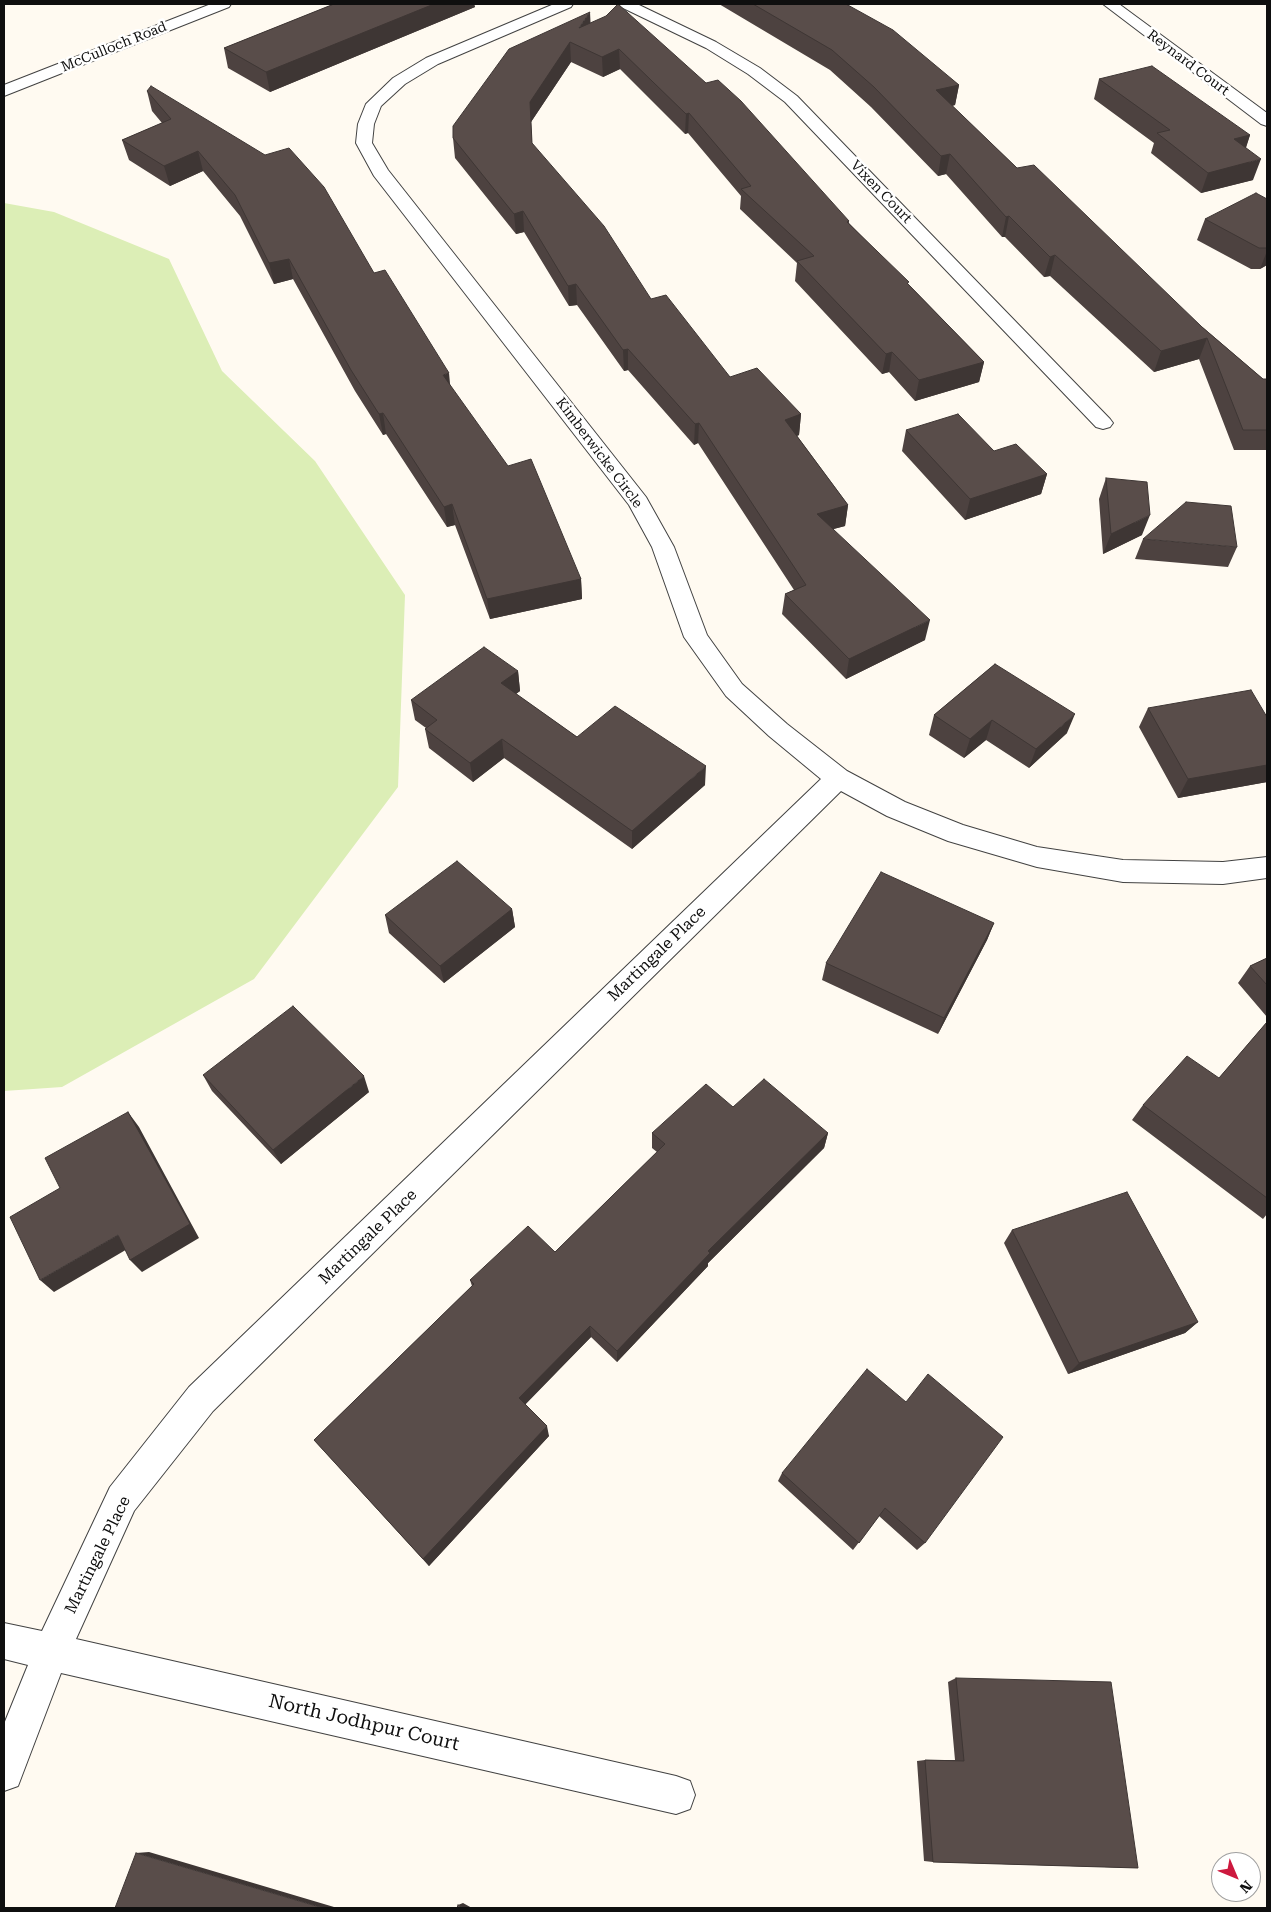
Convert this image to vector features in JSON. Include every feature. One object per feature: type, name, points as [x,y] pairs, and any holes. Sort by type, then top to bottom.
[{"type":"street","name":"McCulloch Road","points":[[4,91],[224,4]]},
{"type":"street","name":"Kimberwicke Circle","points":[[566,4],[432,61],[399,81],[374,104],[366,124],[364,143],[380,172],[638,502],[663,547],[696,637],[734,690],[778,730],[838,778],[896,808],[956,834],[1037,857],[1123,871],[1223,873],[1267,868]]},
{"type":"street","name":"Vixen Court","points":[[626,4],[711,45],[754,71],[792,99],[1103,423]]},
{"type":"street","name":"Reynard Court","points":[[1110,4],[1267,121]]},
{"type":"street","name":"Martingale Place","points":[[4,1772],[51,1652],[122,1499],[202,1399],[838,778]]},
{"type":"street","name":"North Jodhpur Court","points":[[4,1640],[676,1794]]},
{"type":"green space","points":[[4,203],[54,212],[169,259],[222,371],[315,461],[405,595],[398,787],[254,979],[62,1087],[4,1091]]},
{"type":"building","points":[[334,4],[434,4],[266,72],[224,48]]},
{"type":"building","points":[[618,4],[706,83],[718,80],[741,101],[849,221],[847,222],[909,282],[907,283],[984,362],[919,380],[892,352],[886,354],[797,261],[814,256],[741,189],[751,186],[689,113],[686,114],[619,49],[602,57],[570,42],[530,102],[532,143],[604,226],[651,299],[666,295],[730,377],[757,368],[801,414],[785,420],[848,505],[817,514],[930,620],[849,659],[785,594],[806,585],[699,423],[695,424],[628,349],[623,350],[576,284],[568,286],[523,211],[514,214],[453,138],[453,126],[509,49],[590,12],[579,28],[606,16]]},
{"type":"building","points":[[753,4],[846,4],[893,30],[959,85],[936,90],[1017,168],[1034,165],[1202,327],[1263,379],[1267,379],[1267,430],[1243,430],[1207,338],[1161,351],[1055,255],[1050,257],[1009,216],[1006,217],[950,154],[941,156],[874,87],[832,50]]},
{"type":"building","points":[[1152,66],[1250,135],[1234,139],[1261,159],[1208,173],[1157,133],[1170,130],[1099,79]]},
{"type":"building","points":[[151,86],[265,155],[289,148],[324,187],[374,273],[385,270],[449,373],[443,375],[508,466],[531,459],[581,579],[487,599],[452,504],[444,507],[383,413],[379,414],[351,370],[289,259],[269,263],[235,195],[198,151],[164,166],[122,140],[171,119],[147,91]]},
{"type":"building","points":[[1256,193],[1267,199],[1267,248],[1259,248],[1205,219]]},
{"type":"building","points":[[958,414],[994,451],[1016,444],[1047,474],[970,499],[906,430]]},
{"type":"building","points":[[1106,478],[1147,482],[1150,515],[1111,534]]},
{"type":"building","points":[[1186,502],[1231,506],[1237,547],[1143,539]]},
{"type":"building","points":[[484,647],[518,671],[501,683],[577,737],[615,706],[706,766],[632,831],[502,739],[470,763],[425,729],[437,720],[411,700]]},
{"type":"building","points":[[995,664],[1075,714],[1036,749],[992,720],[970,739],[934,715]]},
{"type":"building","points":[[1251,690],[1267,717],[1267,765],[1188,779],[1148,708]]},
{"type":"building","points":[[457,861],[512,909],[440,966],[385,915]]},
{"type":"building","points":[[881,872],[994,923],[944,1018],[826,963]]},
{"type":"building","points":[[1267,958],[1267,985],[1250,966]]},
{"type":"building","points":[[293,1006],[364,1076],[273,1150],[203,1075]]},
{"type":"building","points":[[1267,1022],[1267,1198],[1143,1105],[1187,1056],[1219,1078]]},
{"type":"building","points":[[764,1079],[828,1133],[708,1251],[710,1253],[617,1351],[590,1326],[519,1398],[547,1426],[423,1559],[314,1440],[474,1284],[470,1280],[528,1226],[555,1252],[665,1144],[652,1133],[706,1084],[733,1107]]},
{"type":"building","points":[[128,1112],[190,1224],[130,1260],[118,1235],[40,1280],[10,1217],[60,1188],[45,1158]]},
{"type":"building","points":[[1127,1192],[1198,1322],[1079,1363],[1012,1230]]},
{"type":"building","points":[[867,1369],[906,1402],[928,1374],[1003,1437],[925,1543],[885,1508],[859,1543],[782,1473]]},
{"type":"building","points":[[956,1678],[1111,1682],[1138,1868],[933,1862],[925,1760],[964,1761]]},
{"type":"building","points":[[136,1853],[323,1908],[115,1908]]}]
